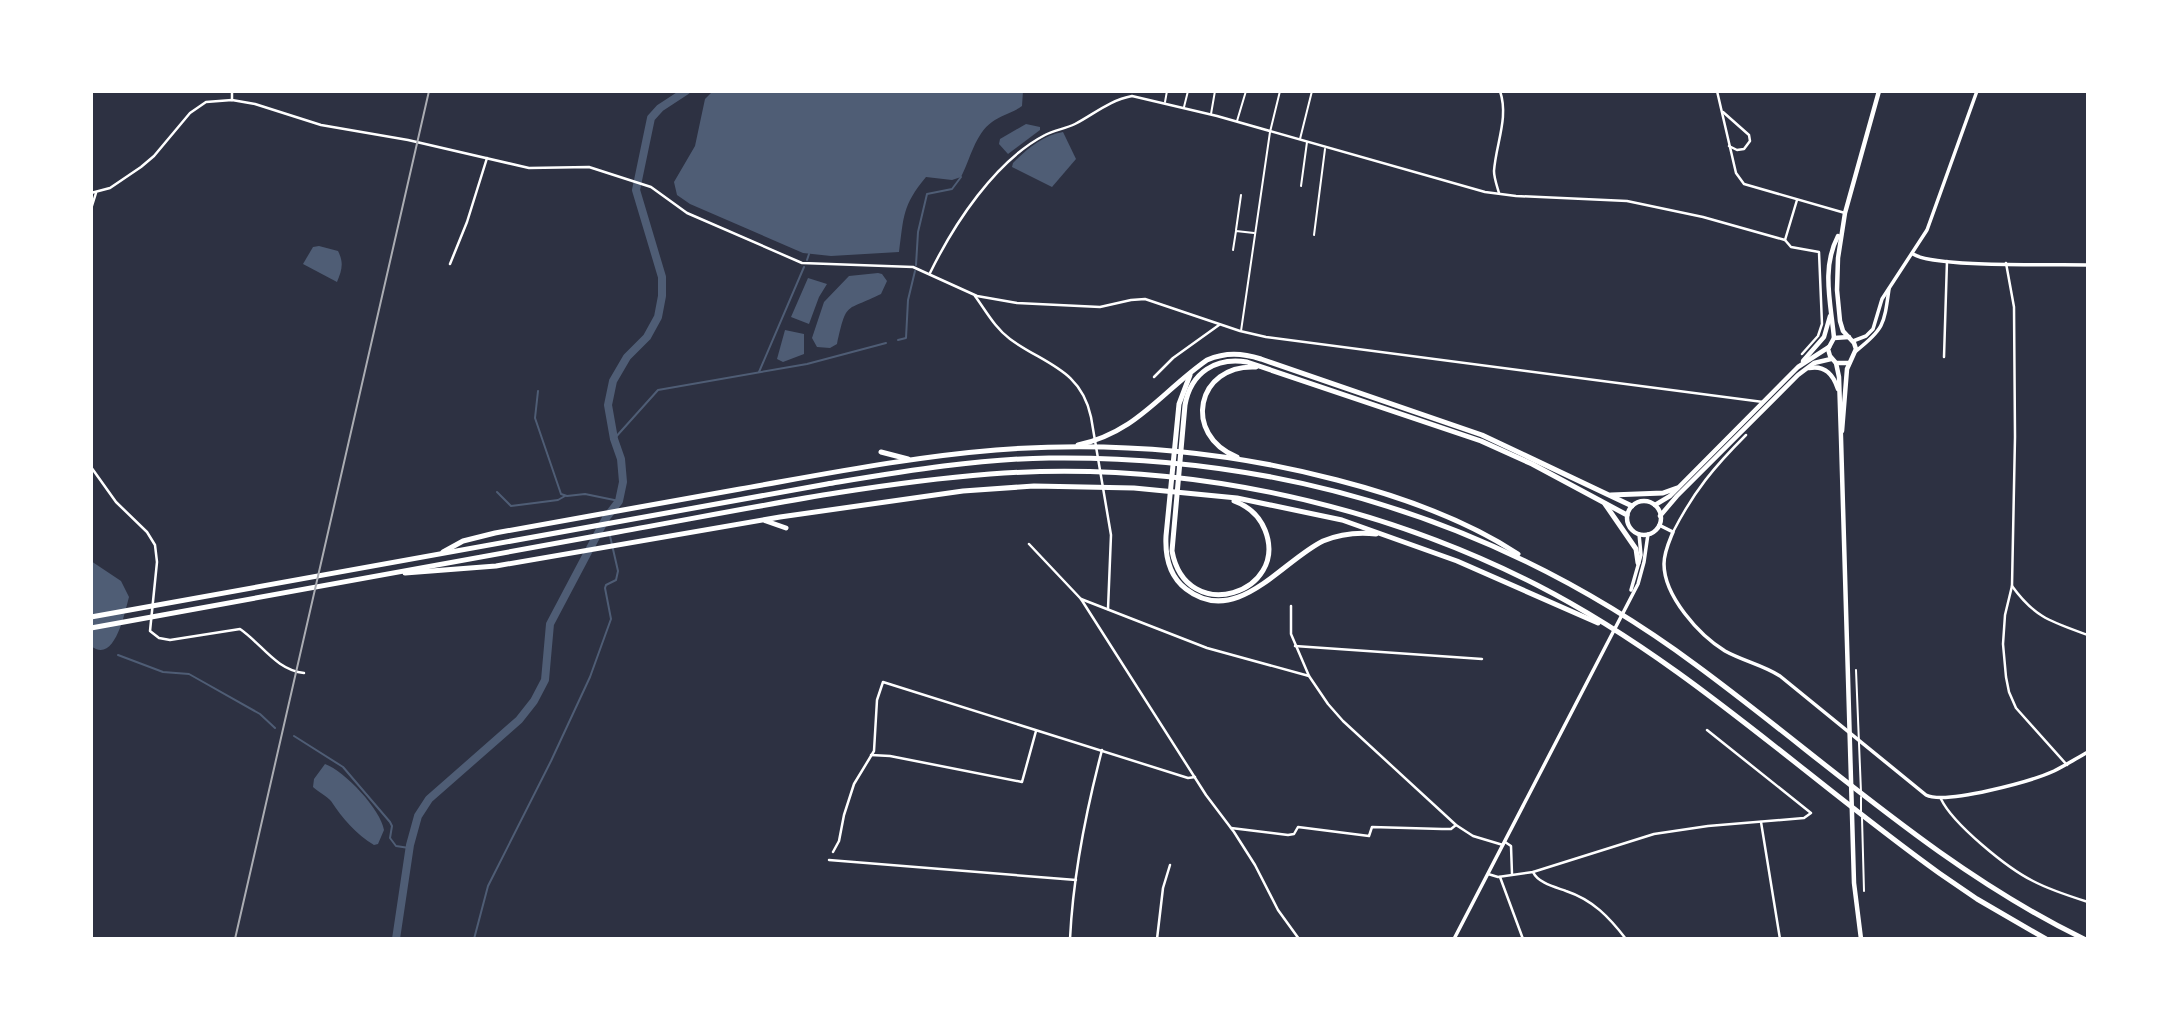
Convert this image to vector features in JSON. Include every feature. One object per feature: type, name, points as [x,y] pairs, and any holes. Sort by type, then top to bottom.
[{"type":"highway","points":[[1068,447],[1097,441],[1118,432],[1207,360],[1221,355],[1249,356],[1482,435],[1632,506]]},
{"type":"highway","points":[[1178,440],[1186,397],[1202,372],[1216,363],[1230,360],[1247,362],[1480,441],[1507,452],[1627,515]]},
{"type":"highway","points":[[1247,461],[1226,452],[1212,440],[1203,421],[1203,406],[1211,385],[1222,375],[1242,367],[1262,367]]},
{"type":"highway","points":[[1193,371],[1181,394],[1166,549],[1170,569],[1184,588],[1213,601],[1233,600],[1250,592],[1325,541],[1354,533],[1390,536]]},
{"type":"highway","points":[[437,555],[471,539],[582,518],[911,460],[997,450],[1068,447],[1168,451],[1247,461],[1340,481],[1429,508],[1509,548],[1622,614],[1693,663],[1910,832],[1984,884],[2084,939]]},
{"type":"highway","points":[[881,452],[911,460]]},
{"type":"highway","points":[[91,617],[881,475],[947,466],[1048,458],[1121,459],[1225,468],[1328,489],[1371,500],[1446,526],[1535,565]]},
{"type":"highway","points":[[91,628],[829,495],[926,481],[1023,472],[1124,473],[1255,490],[1339,509],[1400,527],[1503,568],[1573,604],[1620,632],[1719,702],[1918,859],[1977,899],[2046,939]]},
{"type":"highway","points":[[395,572],[496,566],[760,520],[992,488],[1134,488],[1221,496],[1342,520],[1457,561],[1620,632]]},
{"type":"highway","points":[[1607,495],[1663,493],[1677,488]]},
{"type":"highway","points":[[1172,502],[1171,540],[1176,568],[1196,589],[1213,595],[1231,594],[1247,587],[1260,573],[1265,565],[1268,546],[1263,526],[1253,511],[1221,496]]},
{"type":"highway","points":[[1603,501],[1636,549],[1638,564]]},
{"type":"highway","points":[[760,520],[786,528]]},
{"type":"main road","points":[[1841,438],[1849,363],[1856,351],[1841,324],[1837,266],[1845,213],[1879,91]]},
{"type":"main road","points":[[1798,367],[1829,347],[1834,338],[1828,290],[1834,244],[1841,233]]},
{"type":"main road","points":[[1654,505],[1670,496],[1798,367],[1824,337],[1830,314]]},
{"type":"main road","points":[[1834,338],[1851,339]]},
{"type":"main road","points":[[1829,347],[1840,392],[1853,853],[1855,899],[1861,939]]},
{"type":"main road","points":[[1660,516],[1770,402],[1805,370],[1814,363],[1849,363]]},
{"type":"main road","points":[[1805,370],[1815,367],[1828,371],[1840,392]]},
{"type":"main road","points":[[1645,501],[1654,505],[1660,516],[1659,525],[1648,534],[1639,534],[1630,528],[1627,515],[1632,506],[1645,501]]},
{"type":"street","points":[[232,91],[232,100]]},
{"type":"street","points":[[1499,193],[1494,171],[1504,113],[1500,91]]},
{"type":"street","points":[[1717,91],[1736,173],[1744,184],[1845,213]]},
{"type":"street","points":[[1851,339],[1866,336],[1873,329],[1882,299],[1913,254],[1934,212],[1977,91]]},
{"type":"street","points":[[930,273],[973,203],[1002,169],[1045,135],[1073,125],[1119,99],[1132,96],[1237,122],[1485,192],[1627,201],[1703,217],[1785,240],[1791,247],[1819,252],[1822,324],[1818,336],[1802,355]]},
{"type":"street","points":[[91,209],[93,193],[110,188],[141,167],[154,156],[190,113],[206,102],[232,100],[255,104],[321,125],[408,140],[529,168],[589,167],[648,186],[687,213],[803,263],[906,267],[930,273],[972,294],[1017,303],[1092,307],[1145,299],[1266,337],[1763,402]]},
{"type":"street","points":[[1721,110],[1749,135],[1744,149],[1737,150],[1729,146]]},
{"type":"street","points":[[450,264],[467,222],[487,158]]},
{"type":"street","points":[[1785,240],[1797,200]]},
{"type":"street","points":[[1913,254],[1921,258],[1947,261],[2088,265]]},
{"type":"street","points":[[1944,356],[1947,261]]},
{"type":"street","points":[[2006,263],[2015,325],[2015,437],[2012,586],[2005,615],[2003,644],[2009,692],[2024,719],[2067,765]]},
{"type":"street","points":[[1856,351],[1881,328],[1889,288]]},
{"type":"street","points":[[972,294],[997,327],[1011,340],[1041,357],[1075,382],[1087,403],[1111,535],[1108,609]]},
{"type":"street","points":[[1154,377],[1173,358],[1220,324]]},
{"type":"street","points":[[1746,435],[1705,478],[1693,495],[1673,532],[1665,555],[1666,576],[1682,610],[1707,636],[1726,651],[1780,676],[1926,795],[1941,799],[2024,781],[2067,765],[2088,752]]},
{"type":"street","points":[[91,467],[121,509],[153,539],[156,551],[150,631],[159,638],[170,640],[240,629],[255,639],[281,666],[304,673]]},
{"type":"street","points":[[1659,525],[1673,532]]},
{"type":"street","points":[[1629,597],[1641,555],[1639,534]]},
{"type":"street","points":[[1454,939],[1642,574],[1648,534]]},
{"type":"street","points":[[1029,544],[1081,599],[1255,865],[1278,910],[1299,939]]},
{"type":"street","points":[[2012,586],[2027,606],[2039,615],[2088,635]]},
{"type":"street","points":[[1081,599],[1207,648],[1309,676]]},
{"type":"street","points":[[1291,606],[1289,622],[1295,646],[1309,676],[1328,704],[1456,825],[1473,836],[1511,846],[1512,874]]},
{"type":"street","points":[[1295,646],[1482,659]]},
{"type":"street","points":[[833,852],[839,841],[854,784],[874,751],[877,700],[883,682],[1188,778],[1195,777]]},
{"type":"street","points":[[871,755],[890,756],[1022,782],[1036,730]]},
{"type":"street","points":[[1488,874],[1500,877],[1533,872],[1654,834],[1804,818],[1811,813],[1707,730]]},
{"type":"street","points":[[1070,939],[1089,799],[1102,750]]},
{"type":"street","points":[[1941,799],[1951,816],[2020,873],[2051,889],[2088,902]]},
{"type":"street","points":[[1761,822],[1780,939]]},
{"type":"street","points":[[1230,828],[1289,835],[1294,834],[1298,827],[1369,836],[1372,827],[1442,829],[1456,825]]},
{"type":"street","points":[[829,860],[1076,880]]},
{"type":"street","points":[[1157,939],[1163,888],[1170,865]]},
{"type":"street","points":[[1533,872],[1540,880],[1595,905],[1608,916],[1626,939]]},
{"type":"street","points":[[1500,877],[1523,939]]},
{"type":"lane","points":[[1165,103],[1167,91]]},
{"type":"lane","points":[[1184,108],[1188,91]]},
{"type":"lane","points":[[1211,115],[1215,91]]},
{"type":"lane","points":[[1237,122],[1246,91]]},
{"type":"lane","points":[[1241,331],[1270,132],[1280,91]]},
{"type":"lane","points":[[1300,140],[1312,91]]},
{"type":"lane","points":[[1301,186],[1307,142]]},
{"type":"lane","points":[[1314,235],[1325,148]]},
{"type":"lane","points":[[1233,250],[1241,195]]},
{"type":"lane","points":[[1236,231],[1255,233]]},
{"type":"lane","points":[[1856,670],[1864,891]]},
{"type":"water","points":[[713,91],[1023,91],[1022,106],[996,120],[981,133],[961,177],[952,180],[926,177],[918,187],[905,212],[899,252],[831,256],[803,253],[690,204],[677,195],[674,182],[695,146],[705,99]]},
{"type":"water","points":[[1026,124],[1040,127],[1040,130],[1008,154],[999,144],[1000,139]]},
{"type":"water","points":[[1063,132],[1076,159],[1052,187],[1012,167],[1013,163],[1036,143]]},
{"type":"water","points":[[313,247],[338,251],[342,266],[337,282],[303,264]]},
{"type":"water","points":[[878,273],[887,281],[881,294],[849,309],[843,320],[837,344],[830,348],[817,347],[812,338],[824,302],[849,276]]},
{"type":"water","points":[[808,278],[827,284],[809,324],[791,317]]},
{"type":"water","points":[[785,330],[804,334],[804,354],[783,362],[777,359]]},
{"type":"water","points":[[91,561],[121,581],[129,597],[122,624],[113,643],[99,650],[91,646]]},
{"type":"water","points":[[325,764],[352,783],[376,812],[384,830],[378,844],[374,845],[361,836],[329,799],[313,787],[314,779]]},
{"type":"waterway","points":[[396,939],[410,845],[418,816],[429,799],[519,720],[534,701],[545,680],[550,624],[606,518],[619,501],[623,482],[621,459],[614,439],[608,405],[613,381],[627,357],[647,337],[658,317],[662,296],[662,277],[636,190],[651,118],[660,108],[686,91]]},
{"type":"waterway","points":[[916,265],[918,232],[927,194],[952,189],[961,177]]},
{"type":"waterway","points":[[807,260],[809,254]]},
{"type":"waterway","points":[[759,372],[804,267]]},
{"type":"waterway","points":[[898,340],[906,338],[908,300],[915,271]]},
{"type":"waterway","points":[[614,439],[658,390],[807,364],[886,343]]},
{"type":"waterway","points":[[538,391],[535,418],[561,494],[585,494],[619,501]]},
{"type":"waterway","points":[[497,492],[511,506],[558,500],[565,496]]},
{"type":"waterway","points":[[474,939],[488,886],[590,677],[611,619],[605,588],[616,580],[618,571],[610,536]]},
{"type":"waterway","points":[[118,655],[163,672],[189,674],[260,714],[275,728]]},
{"type":"waterway","points":[[294,736],[343,767],[390,822],[390,838],[396,846],[409,848]]},
{"type":"railway","points":[[235,939],[429,91]]}]
